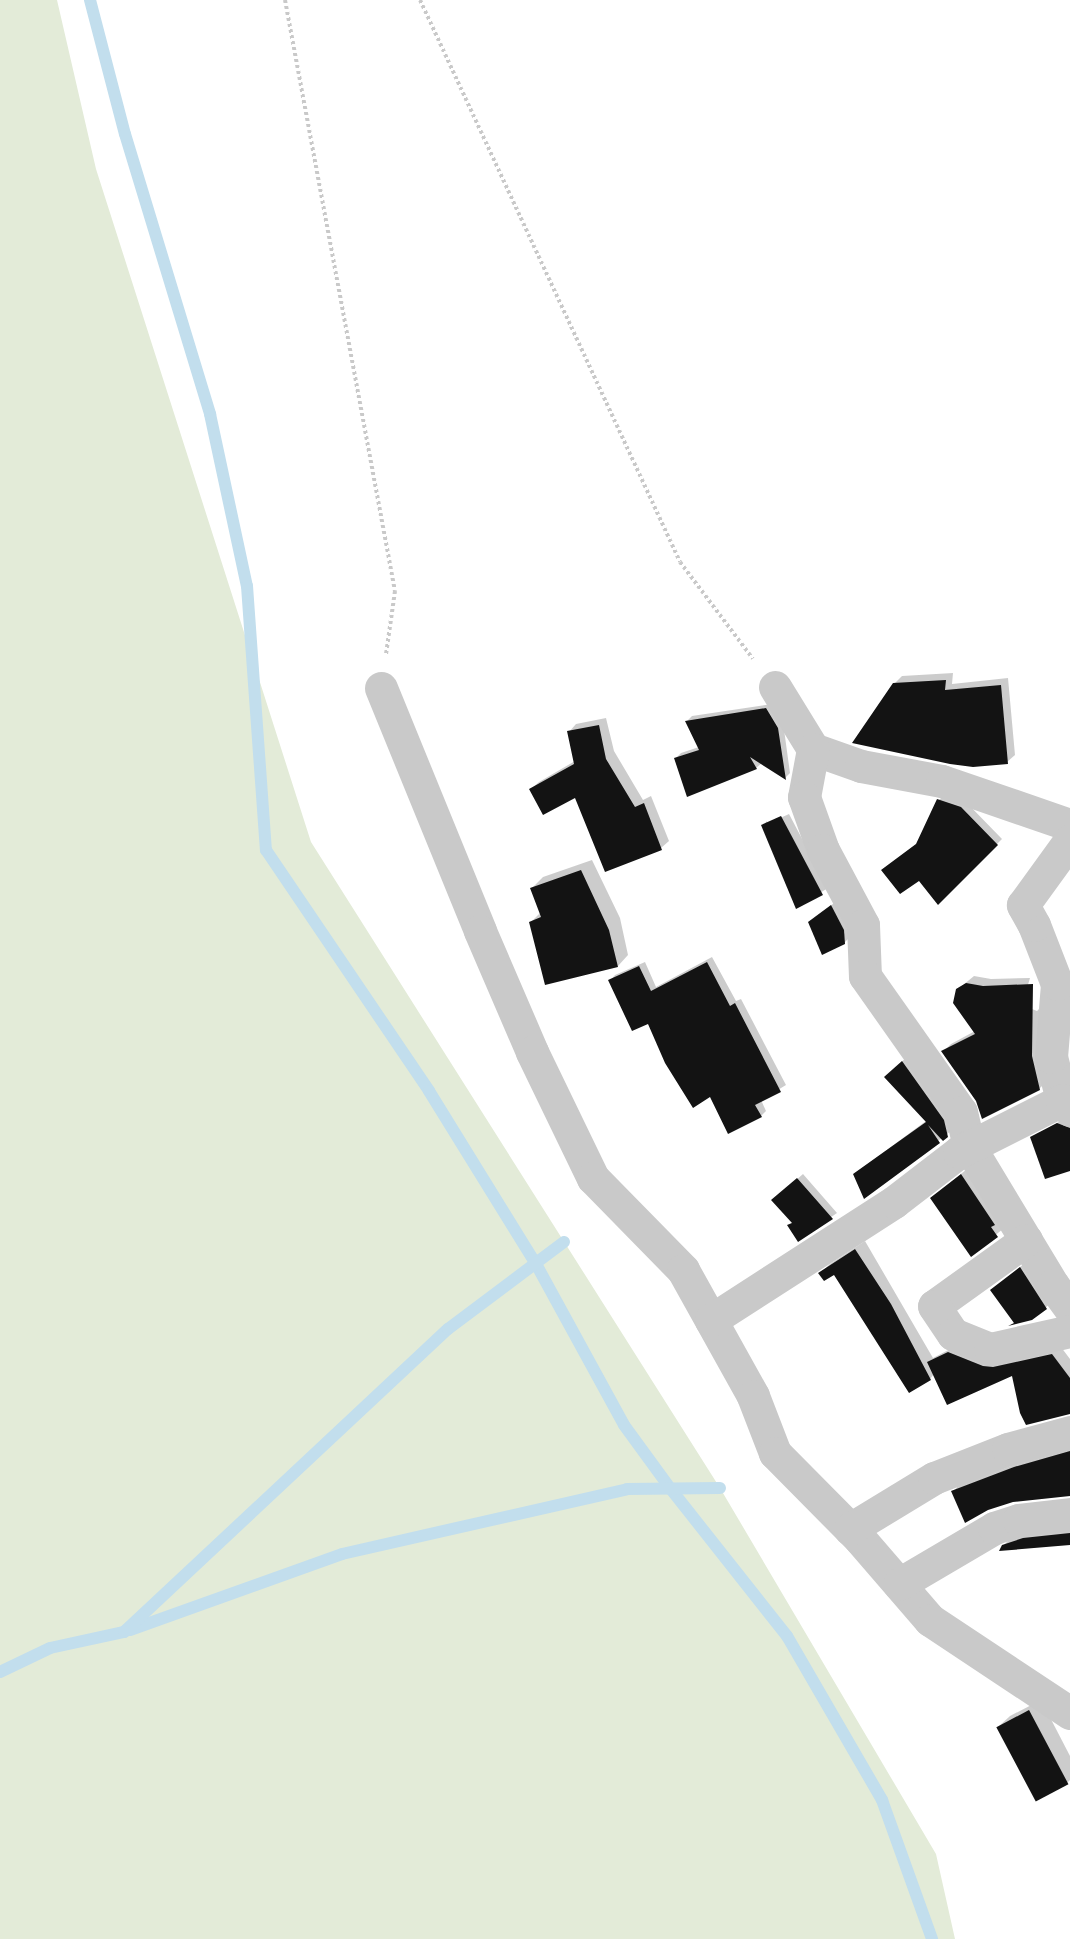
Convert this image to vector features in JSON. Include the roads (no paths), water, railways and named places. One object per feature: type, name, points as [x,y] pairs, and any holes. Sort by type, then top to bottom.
[{"type":"street","points":[[775,687],[813,749],[861,766],[942,781],[1070,825]]},
{"type":"street","points":[[381,688],[532,1052],[593,1178],[683,1270],[753,1396],[775,1453],[850,1529],[930,1620],[1070,1713]]},
{"type":"street","points":[[813,749],[804,797],[822,850],[862,925],[865,976],[961,1112],[969,1146],[1070,1308]]},
{"type":"street","points":[[711,1320],[894,1202],[969,1146],[1066,1105],[1051,1057],[1057,984],[1034,925],[1023,905],[1070,840]]},
{"type":"street","points":[[1026,1240],[934,1306],[953,1334],[990,1349],[1070,1332]]},
{"type":"street","points":[[850,1529],[934,1478],[1008,1449],[1070,1432]]},
{"type":"street","points":[[899,1584],[994,1528],[1019,1520],[1070,1514]]},
{"type":"waterway","points":[[90,0],[125,134],[210,414],[247,586],[266,850],[429,1091],[536,1264],[624,1425],[670,1488],[787,1636],[882,1800],[932,1939]]},
{"type":"waterway","points":[[0,1672],[50,1648],[124,1632],[448,1329],[564,1242]]},
{"type":"waterway","points":[[130,1630],[342,1554],[627,1489],[720,1488]]}]
